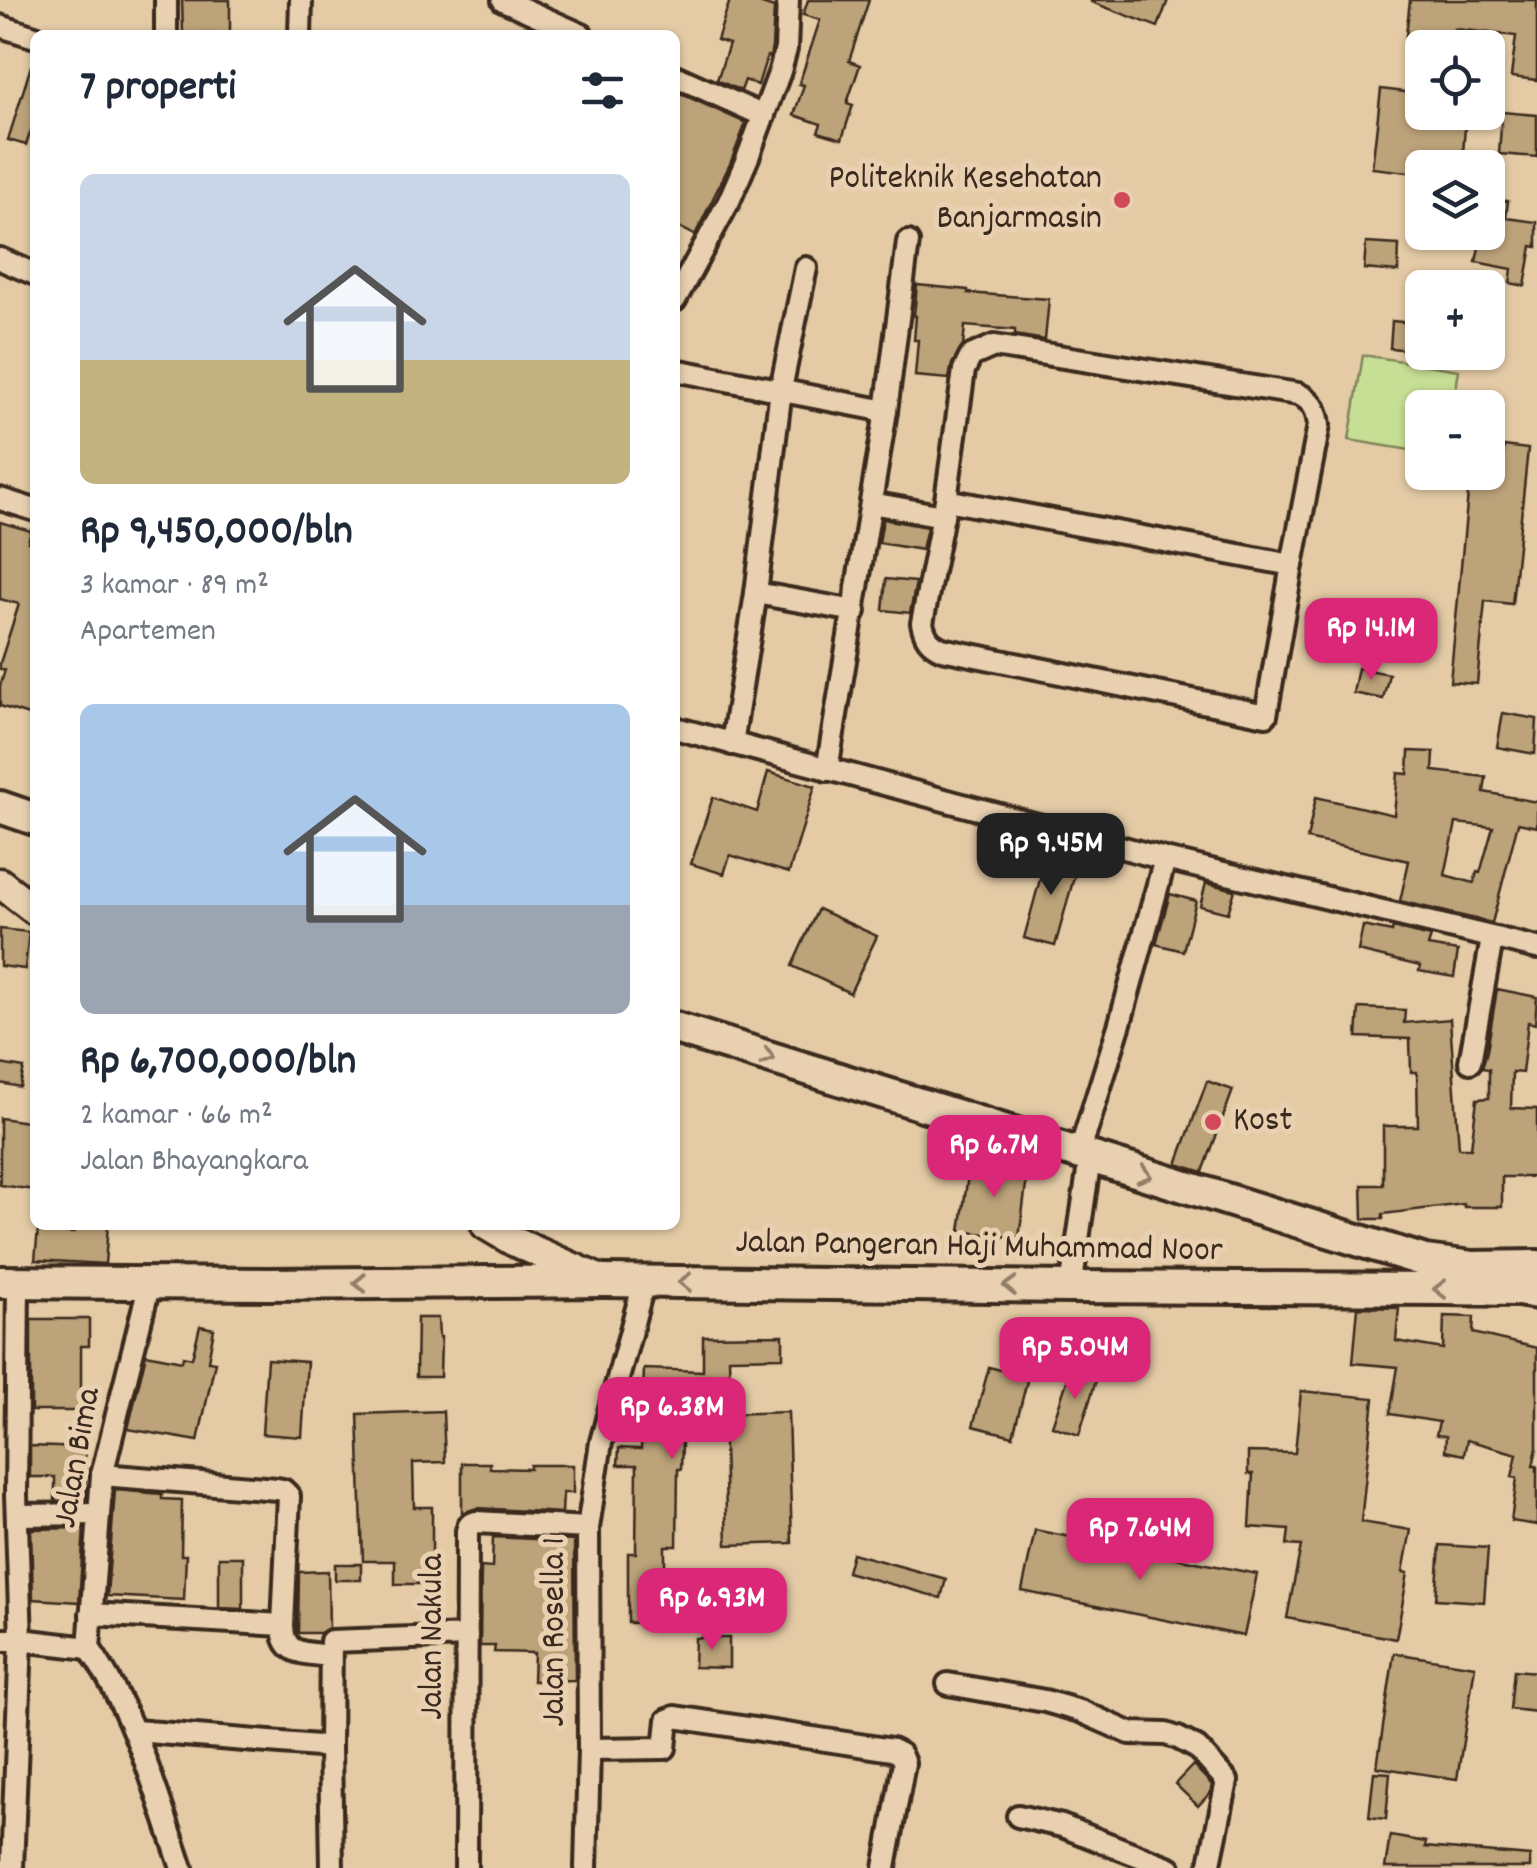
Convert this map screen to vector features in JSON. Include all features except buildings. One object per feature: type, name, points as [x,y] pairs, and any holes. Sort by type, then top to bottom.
[{"type":"main road","points":[[0,807],[30,816]]},
{"type":"main road","points":[[680,1030],[1425,1261],[1472,1267],[1537,1266]]},
{"type":"main road","points":[[1384,1289],[1388,1250]]},
{"type":"main road","name":"Jalan Pangeran Haji Muhammad Noor","points":[[9,1282],[605,1281],[1537,1293]]},
{"type":"street","points":[[166,0],[166,30]]},
{"type":"street","points":[[300,30],[301,0]]},
{"type":"street","points":[[503,0],[571,30]]},
{"type":"street","points":[[680,291],[729,201],[764,116],[786,49],[788,0]]},
{"type":"street","points":[[0,26],[30,35]]},
{"type":"street","points":[[680,78],[764,116]]},
{"type":"street","points":[[827,770],[886,412],[908,242]]},
{"type":"street","points":[[0,259],[30,272]]},
{"type":"street","points":[[732,744],[756,594],[781,389],[806,268]]},
{"type":"street","points":[[994,346],[1298,394],[1315,406],[1319,425],[1266,715],[931,644],[922,623],[945,508],[964,370],[970,356],[994,346]]},
{"type":"street","points":[[680,371],[886,412]]},
{"type":"street","points":[[0,498],[30,508]]},
{"type":"street","points":[[870,503],[945,508],[1292,564]]},
{"type":"street","points":[[756,594],[855,610]]},
{"type":"street","points":[[680,729],[1165,859],[1537,948]]},
{"type":"street","points":[[1071,1287],[1085,1156],[1165,859]]},
{"type":"street","points":[[0,883],[30,906]]},
{"type":"street","points":[[1470,1062],[1492,939]]},
{"type":"street","points":[[495,1230],[605,1281]]},
{"type":"street","points":[[498,1283],[512,1270],[514,1241]]},
{"type":"street","points":[[9,1282],[12,1868]]},
{"type":"street","name":"Jalan Bima","points":[[88,1648],[102,1475],[150,1282]]},
{"type":"street","name":"Jalan Rosella 1","points":[[586,1868],[588,1528],[601,1442],[644,1282]]},
{"type":"street","points":[[102,1475],[287,1492],[283,1637],[295,1651],[330,1656]]},
{"type":"street","points":[[11,1501],[99,1514]]},
{"type":"street","name":"Jalan Nakula","points":[[466,1868],[467,1531],[476,1522],[588,1528]]},
{"type":"street","points":[[91,1614],[284,1625]]},
{"type":"street","points":[[332,1868],[330,1644],[333,1640],[467,1636]]},
{"type":"street","points":[[10,1640],[88,1648],[110,1681],[135,1732],[182,1868]]},
{"type":"street","points":[[948,1684],[1046,1701],[1121,1730],[1166,1734],[1197,1748],[1227,1781],[1209,1868]]},
{"type":"street","points":[[589,1748],[662,1749],[667,1745],[668,1720],[675,1717],[892,1750],[904,1762],[885,1868]]},
{"type":"street","points":[[135,1732],[330,1747]]},
{"type":"street","points":[[1018,1816],[1062,1826],[1170,1868]]},
{"type":"green space","points":[[1363,355],[1405,362],[1405,370],[1459,370],[1456,390],[1405,390],[1405,449],[1349,440]]},
{"type":"place","name":"Politeknik Kesehatan Banjarmasin","points":[[1122,200]]},
{"type":"place","name":"Kost","points":[[1213,1122]]}]
